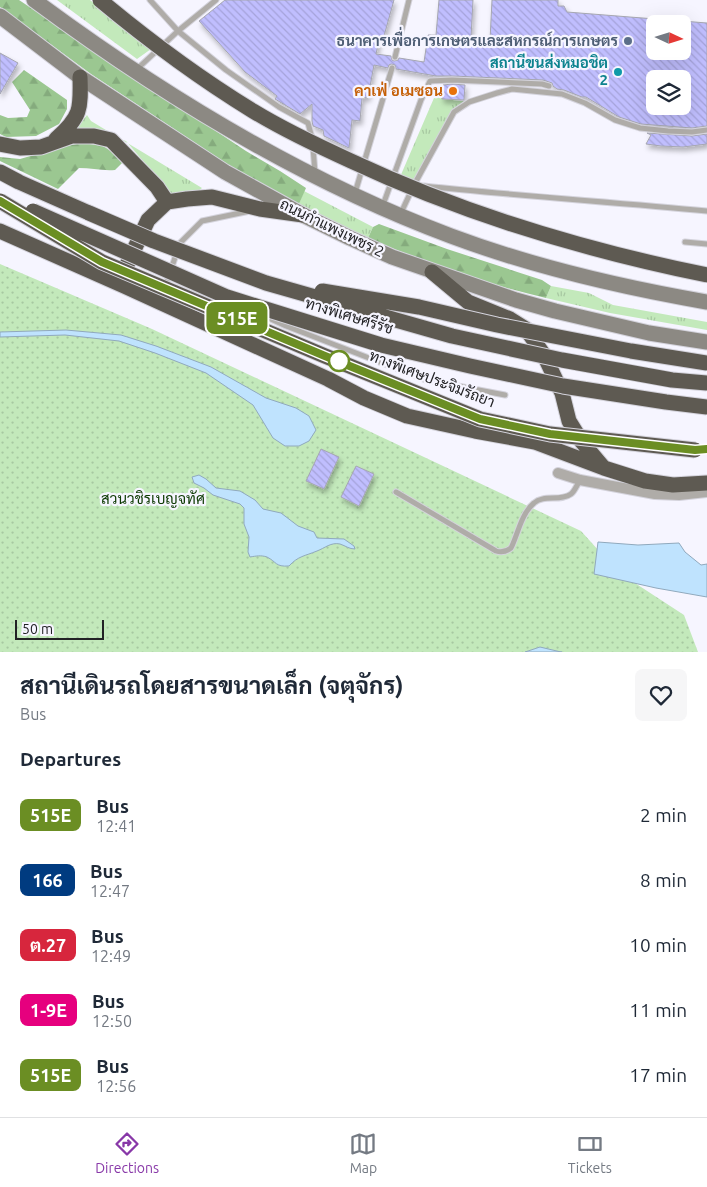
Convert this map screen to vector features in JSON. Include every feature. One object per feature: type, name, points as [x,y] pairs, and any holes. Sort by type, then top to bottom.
[{"type":"highway","points":[[100,0],[131,26],[190,69],[254,112],[376,173],[479,214],[546,235],[613,253],[707,274]]},
{"type":"highway","points":[[53,142],[70,127],[76,118],[81,101],[80,77]]},
{"type":"highway","points":[[0,144],[20,148],[41,147],[72,136],[94,136],[111,140],[157,187],[167,202]]},
{"type":"highway","name":"ทางพิเศษศรีรัช","points":[[0,172],[154,241],[266,283],[452,336],[562,360],[672,380],[707,383]]},
{"type":"highway","name":"ทางพิเศษศรีรัช","points":[[0,196],[227,297],[381,345],[563,386],[707,407]]},
{"type":"highway","points":[[124,286],[125,269],[148,220],[167,202],[212,197],[260,209],[303,215]]},
{"type":"highway","name":"ทางพิเศษประจิมรัถยา","points":[[0,201],[102,262],[480,419],[550,434],[695,450],[707,449]]},
{"type":"highway","points":[[0,231],[124,286],[158,296],[364,398],[407,416],[535,442],[644,481],[704,487]]},
{"type":"highway","points":[[432,272],[468,302],[510,319],[526,329],[544,355],[562,393],[569,421],[582,442],[604,468]]},
{"type":"highway","points":[[266,283],[386,301],[631,351],[707,363]]},
{"type":"main road","points":[[34,0],[135,71],[245,138],[354,196],[452,236],[512,256],[584,277],[707,302]]},
{"type":"main road","name":"ถนนกำแพงเพชร 2","points":[[0,16],[80,77],[225,172],[303,215],[392,257],[516,300],[555,311],[649,333],[707,342]]},
{"type":"street","points":[[558,473],[580,480],[655,494],[679,495],[704,487]]},
{"type":"lane","points":[[150,0],[178,31],[226,70],[272,102],[308,123],[313,142],[315,176]]},
{"type":"lane","points":[[135,71],[178,31],[216,0]]},
{"type":"lane","points":[[395,57],[409,0]]},
{"type":"lane","points":[[354,196],[392,68]]},
{"type":"lane","points":[[382,208],[421,100],[430,81],[462,80],[542,84],[549,86]]},
{"type":"lane","points":[[400,216],[414,185],[454,112],[469,102],[512,89],[562,94],[585,103],[615,120],[640,128],[692,132],[707,130]]},
{"type":"lane","points":[[414,185],[508,195],[707,211]]},
{"type":"lane","points":[[158,296],[170,274],[180,242],[202,221],[260,209]]},
{"type":"lane","points":[[684,242],[707,244]]},
{"type":"lane","points":[[170,274],[286,326],[426,380],[505,395]]},
{"type":"lane","points":[[396,492],[496,551],[506,552],[511,548],[526,513],[534,503],[541,500],[560,498],[571,493],[580,480]]},
{"type":"green space","points":[[0,0],[19,0],[246,151],[306,188],[299,204],[236,170],[91,74],[0,7]]},
{"type":"green space","points":[[57,0],[90,0],[151,49],[137,59]]},
{"type":"green space","points":[[24,70],[67,100],[67,109],[59,124],[36,136],[6,137],[0,134],[0,115],[8,118],[27,117],[30,110],[12,82]]},
{"type":"green space","points":[[443,85],[442,99],[464,101],[454,112],[414,185],[400,177],[437,91]]},
{"type":"green space","points":[[87,115],[91,121],[122,140],[108,135],[75,130]]},
{"type":"green space","points":[[83,143],[103,146],[125,160],[115,170],[79,168],[58,189],[0,161],[0,157],[20,159],[65,146]]},
{"type":"green space","points":[[128,143],[202,188],[196,193],[171,194]]},
{"type":"green space","points":[[304,191],[373,227],[368,238],[299,204]]},
{"type":"green space","points":[[379,224],[447,249],[542,280],[551,286],[546,298],[501,286],[434,264],[368,238],[373,227]]},
{"type":"green space","name":"สวนวชิรเบญจทัศ","points":[[0,264],[152,329],[581,531],[618,572],[684,615],[698,652],[0,652]]},
{"type":"green space","points":[[551,286],[589,293],[613,305],[707,322],[707,330],[610,313],[546,298]]},
{"type":"water","points":[[66,330],[121,335],[211,367],[266,398],[296,408],[309,416],[316,430],[309,441],[299,446],[285,446],[273,438],[253,405],[206,373],[119,341],[65,335],[0,337],[0,332]]},
{"type":"water","points":[[199,475],[216,488],[240,491],[255,500],[263,509],[281,513],[298,526],[314,532],[317,538],[344,539],[354,546],[355,549],[340,544],[331,545],[299,558],[289,566],[279,565],[265,556],[250,557],[248,552],[249,537],[244,524],[244,508],[240,504],[213,495],[194,483],[192,477]]},
{"type":"water","points":[[598,542],[638,545],[679,543],[685,552],[701,565],[707,564],[707,597],[594,574]]},
{"type":"water","points":[[540,647],[561,652],[525,652]]},
{"type":"building","points":[[225,0],[394,0],[384,36],[380,36],[376,54],[391,56],[394,61],[399,58],[424,62],[428,35],[436,35],[439,0],[473,0],[471,38],[490,40],[492,0],[558,0],[558,6],[564,6],[567,12],[646,18],[646,60],[691,60],[691,22],[707,23],[707,126],[692,128],[641,124],[619,117],[586,97],[557,89],[552,83],[543,80],[436,76],[396,69],[395,65],[391,64],[388,68],[374,65],[368,97],[362,98],[360,121],[352,120],[349,148],[324,136],[323,130],[313,126],[312,104],[300,114],[275,99],[277,96],[245,72],[199,21]]},
{"type":"building","points":[[0,53],[18,63],[0,94]]},
{"type":"building","points":[[443,85],[465,85],[464,100],[442,99]]},
{"type":"building","points":[[647,133],[692,136],[707,134],[707,144],[683,147],[646,144],[651,135]]},
{"type":"building","points":[[321,449],[339,457],[324,489],[306,481]]},
{"type":"building","points":[[356,466],[374,474],[359,506],[341,497]]},
{"type":"bus line","name":"515E","points":[[0,201],[102,262],[480,419],[550,434],[695,450],[707,449]]},
{"type":"place","name":"ธนาคารเพื่อการเกษตรและสหกรณ์การเกษตร","points":[[628,41]]},
{"type":"place","name":"สถานีขนส่งหมอชิต 2","points":[[618,72]]},
{"type":"place","name":"คาเฟ่ อเมซอน","points":[[453,91]]}]
